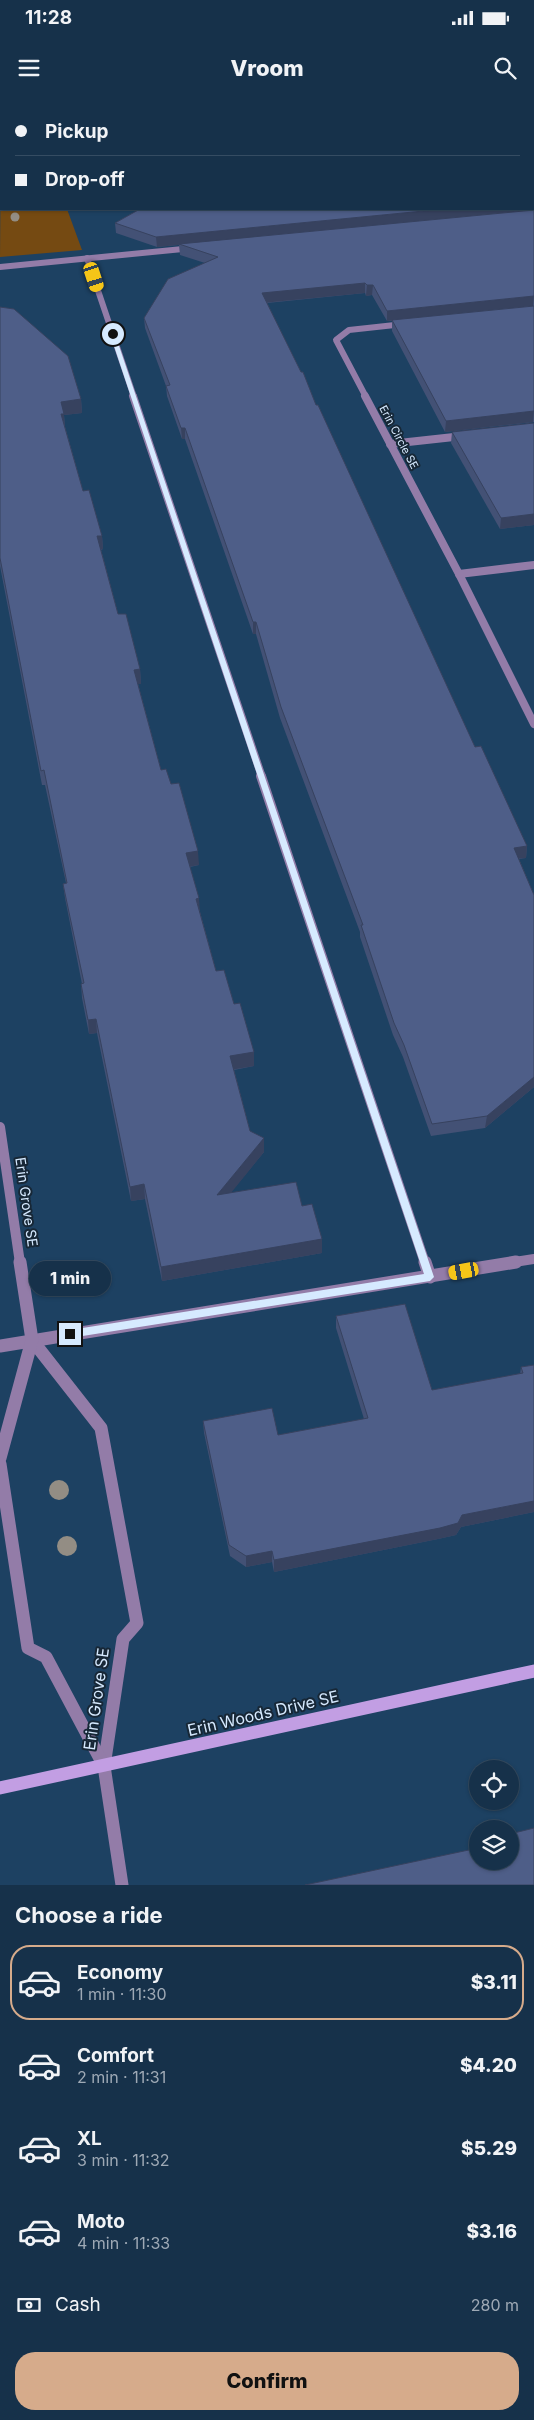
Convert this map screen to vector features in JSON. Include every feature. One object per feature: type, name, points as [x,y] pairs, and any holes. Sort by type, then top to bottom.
[{"type":"street","points":[[0,267],[203,247]]},
{"type":"street","points":[[87,258],[430,1277]]},
{"type":"street","name":"Erin Circle SE","points":[[409,324],[349,330],[336,340],[459,574],[534,724]]},
{"type":"street","points":[[390,444],[476,435]]},
{"type":"street","points":[[459,574],[534,565]]},
{"type":"street","name":"Erin Grove SE","points":[[0,1127],[32,1340],[0,1458]]},
{"type":"street","points":[[0,1346],[534,1259]]},
{"type":"street","name":"Erin Grove SE","points":[[32,1340],[101,1428],[137,1623],[122,1639],[104,1766]]},
{"type":"street","name":"Erin Grove SE","points":[[0,1464],[28,1648],[46,1657],[104,1766]]},
{"type":"street","name":"Erin Woods Drive SE","points":[[0,1788],[534,1671]]},
{"type":"street","points":[[104,1766],[122,1885]]},
{"type":"shaded area","points":[[0,210],[67,210],[82,250],[0,257]]},
{"type":"building","points":[[138,210],[434,210],[156,237],[115,223]]},
{"type":"building","points":[[534,210],[534,296],[387,311],[373,285],[365,283],[262,293],[301,372],[303,372],[316,405],[318,405],[475,747],[481,746],[527,846],[514,848],[534,895],[534,1077],[487,1116],[432,1124],[404,1045],[394,1023],[361,925],[363,925],[281,707],[256,622],[253,622],[185,428],[181,428],[166,386],[170,385],[144,318],[168,279],[218,257],[179,244]]},
{"type":"building","points":[[534,306],[534,411],[446,421],[392,320]]},
{"type":"building","points":[[0,307],[14,309],[68,356],[81,399],[61,402],[64,414],[61,414],[83,491],[89,490],[102,536],[97,536],[118,614],[126,614],[140,669],[134,670],[161,770],[166,769],[171,784],[179,783],[198,851],[186,853],[199,898],[196,899],[216,971],[224,970],[234,1004],[240,1003],[254,1052],[230,1056],[250,1131],[264,1138],[217,1195],[296,1182],[302,1206],[312,1204],[322,1239],[161,1267],[144,1184],[130,1187],[96,1019],[88,1020],[81,984],[84,983],[63,884],[67,883],[44,770],[41,771],[0,558]]},
{"type":"building","points":[[534,423],[534,514],[501,518],[452,432]]},
{"type":"building","points":[[405,1304],[432,1390],[523,1373],[521,1367],[534,1365],[534,1501],[462,1515],[458,1523],[440,1528],[274,1560],[272,1551],[246,1556],[229,1545],[203,1421],[272,1408],[278,1435],[368,1418],[336,1316]]},
{"type":"building","points":[[534,1828],[534,1885],[305,1885],[469,1850],[469,1870],[519,1870],[519,1832]]},
{"type":"route","points":[[70,1334],[430,1277],[113,334]]}]
